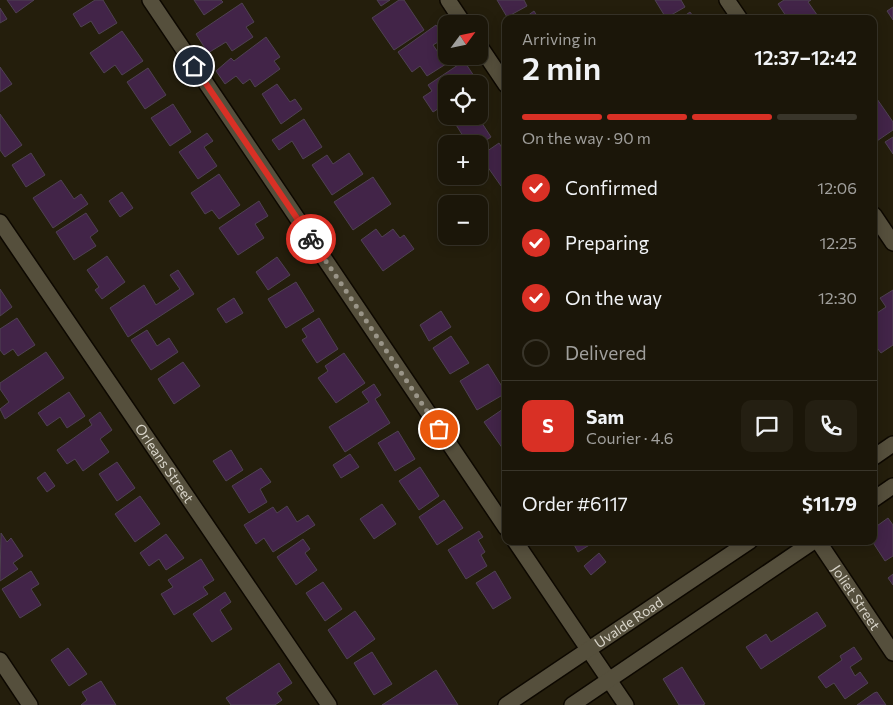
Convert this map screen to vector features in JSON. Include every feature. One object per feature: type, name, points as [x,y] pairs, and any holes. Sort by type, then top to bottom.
[{"type":"street","points":[[150,0],[502,522]]},
{"type":"street","points":[[448,0],[458,15]]},
{"type":"street","points":[[727,0],[737,15]]},
{"type":"street","points":[[488,58],[502,79]]},
{"type":"street","points":[[877,219],[893,243]]},
{"type":"street","name":"Orleans Street","points":[[0,222],[329,705]]},
{"type":"street","points":[[877,455],[893,444]]},
{"type":"street","points":[[877,498],[893,486]]},
{"type":"street","points":[[518,545],[626,705]]},
{"type":"street","name":"Uvalde Road","points":[[506,705],[744,545]]},
{"type":"street","points":[[572,705],[808,545]]},
{"type":"street","name":"Joliet Street","points":[[821,545],[893,653]]},
{"type":"street","points":[[0,660],[30,705]]},
{"type":"building","points":[[7,0],[34,0],[16,13]]},
{"type":"building","points":[[95,0],[103,0],[117,23],[99,34],[91,21],[81,27],[73,14]]},
{"type":"building","points":[[194,0],[221,0],[223,2],[204,15]]},
{"type":"building","points":[[377,0],[390,0],[381,6]]},
{"type":"building","points":[[399,0],[404,0],[424,30],[394,50],[372,18]]},
{"type":"building","points":[[497,0],[524,0],[527,6],[511,15],[506,15]]},
{"type":"building","points":[[655,0],[681,0],[685,7],[671,15],[664,15]]},
{"type":"building","points":[[784,0],[811,0],[808,2],[817,15],[785,15],[778,4]]},
{"type":"building","points":[[242,3],[254,22],[246,27],[253,37],[232,51],[226,42],[208,53],[196,34]]},
{"type":"building","points":[[893,7],[893,20],[887,11]]},
{"type":"building","points":[[0,8],[7,19],[0,23]]},
{"type":"building","points":[[534,11],[536,15],[528,15]]},
{"type":"building","points":[[436,25],[438,28],[438,42],[433,45],[438,52],[438,65],[444,65],[427,76],[420,66],[412,72],[398,52]]},
{"type":"building","points":[[122,31],[143,61],[122,75],[115,65],[104,73],[90,53]]},
{"type":"building","points":[[266,37],[280,57],[274,61],[280,69],[255,87],[250,79],[243,84],[236,76],[225,84],[216,71],[231,58],[234,61]]},
{"type":"building","points":[[458,65],[467,65],[473,75],[443,75]]},
{"type":"building","points":[[0,67],[12,84],[0,92]]},
{"type":"building","points":[[148,68],[166,95],[145,109],[127,82]]},
{"type":"building","points":[[438,78],[438,109],[433,112],[423,97],[432,91],[428,85]]},
{"type":"building","points":[[277,84],[290,102],[295,99],[302,109],[281,124],[262,94]]},
{"type":"building","points":[[877,99],[893,122],[893,130],[877,141]]},
{"type":"building","points":[[173,104],[191,132],[170,146],[151,118]]},
{"type":"building","points":[[0,114],[22,145],[5,157],[0,150]]},
{"type":"building","points":[[304,119],[322,147],[303,159],[292,141],[279,150],[272,140]]},
{"type":"building","points":[[456,125],[483,125],[491,137],[488,139],[488,135],[462,135]]},
{"type":"building","points":[[207,133],[213,141],[204,147],[217,166],[198,179],[179,152]]},
{"type":"building","points":[[893,137],[893,154],[885,142]]},
{"type":"building","points":[[499,143],[502,148],[501,186],[488,167],[488,151]]},
{"type":"building","points":[[31,153],[45,175],[26,187],[12,165]]},
{"type":"building","points":[[349,153],[363,174],[332,195],[312,165],[327,155],[333,164]]},
{"type":"building","points":[[219,174],[240,205],[219,219],[212,210],[205,214],[191,193]]},
{"type":"building","points":[[373,177],[391,204],[353,230],[334,202]]},
{"type":"building","points":[[61,180],[74,199],[81,194],[88,204],[53,228],[33,198]]},
{"type":"building","points":[[122,192],[133,208],[120,217],[109,201]]},
{"type":"building","points":[[259,201],[268,216],[255,224],[264,238],[238,255],[219,228]]},
{"type":"building","points":[[86,213],[98,231],[90,237],[96,246],[74,260],[56,232]]},
{"type":"building","points":[[376,229],[382,237],[393,229],[400,238],[404,235],[414,249],[383,271],[361,240]]},
{"type":"building","points":[[107,256],[125,282],[102,299],[95,290],[99,287],[87,270]]},
{"type":"building","points":[[277,257],[290,275],[268,290],[256,272]]},
{"type":"building","points":[[178,270],[194,294],[128,337],[110,308],[144,285],[156,305],[180,289],[170,275]]},
{"type":"building","points":[[296,282],[314,311],[286,328],[268,299]]},
{"type":"building","points":[[0,289],[12,307],[0,316]]},
{"type":"building","points":[[893,290],[893,345],[881,353],[877,348],[877,313],[886,307],[880,298]]},
{"type":"building","points":[[234,298],[243,313],[226,323],[217,309]]},
{"type":"building","points":[[441,311],[451,327],[429,341],[420,325]]},
{"type":"building","points":[[17,318],[35,345],[18,356],[13,349],[4,355],[0,350],[0,329]]},
{"type":"building","points":[[319,318],[338,349],[317,363],[302,340],[307,337],[302,329]]},
{"type":"building","points":[[147,330],[157,346],[169,338],[178,352],[151,370],[131,340]]},
{"type":"building","points":[[451,336],[469,363],[450,374],[433,348]]},
{"type":"building","points":[[46,352],[64,378],[5,419],[0,409],[9,402],[0,389],[0,383]]},
{"type":"building","points":[[344,353],[365,383],[336,403],[318,378],[328,371],[325,366]]},
{"type":"building","points":[[183,362],[200,386],[174,404],[158,379]]},
{"type":"building","points":[[488,364],[502,387],[502,395],[477,410],[460,381]]},
{"type":"building","points":[[374,384],[381,395],[375,399],[390,423],[345,452],[329,427],[369,402],[362,392]]},
{"type":"building","points":[[69,392],[85,416],[67,428],[60,417],[47,426],[38,413]]},
{"type":"building","points":[[502,410],[502,448],[484,422]]},
{"type":"building","points":[[100,412],[112,430],[100,439],[109,452],[83,471],[75,459],[67,464],[57,450],[92,425],[89,420]]},
{"type":"building","points":[[398,431],[415,459],[395,471],[378,443]]},
{"type":"building","points":[[231,450],[243,470],[226,481],[213,461]]},
{"type":"building","points":[[350,454],[359,467],[341,478],[333,465]]},
{"type":"building","points":[[117,462],[135,488],[117,501],[99,474]]},
{"type":"building","points":[[420,467],[439,496],[419,510],[399,481]]},
{"type":"building","points":[[261,468],[271,482],[260,489],[267,502],[249,513],[232,486]]},
{"type":"building","points":[[45,472],[55,486],[47,492],[37,478]]},
{"type":"building","points":[[140,496],[160,524],[135,542],[115,514]]},
{"type":"building","points":[[444,500],[463,528],[437,545],[419,517]]},
{"type":"building","points":[[382,504],[396,524],[374,539],[360,519]]},
{"type":"building","points":[[287,506],[297,522],[308,515],[315,525],[273,552],[264,538],[256,544],[244,525],[273,507],[277,513]]},
{"type":"building","points":[[888,518],[893,525],[893,556],[885,561],[875,545],[877,545],[877,526]]},
{"type":"building","points":[[479,531],[483,537],[478,540],[485,552],[481,555],[487,566],[466,579],[448,550]]},
{"type":"building","points":[[1,533],[7,542],[11,538],[23,556],[13,563],[18,569],[0,581]]},
{"type":"building","points":[[166,534],[184,558],[166,570],[159,559],[149,566],[140,553]]},
{"type":"building","points":[[303,539],[310,549],[305,553],[317,570],[296,585],[277,557]]},
{"type":"building","points":[[574,545],[589,545],[578,552]]},
{"type":"building","points":[[599,553],[606,562],[591,575],[584,566]]},
{"type":"building","points":[[201,559],[214,580],[203,587],[208,594],[174,615],[161,594],[173,587],[168,580]]},
{"type":"building","points":[[31,571],[39,584],[31,589],[41,605],[20,618],[2,589]]},
{"type":"building","points":[[495,571],[511,598],[493,609],[476,583]]},
{"type":"building","points":[[893,574],[893,585],[888,578]]},
{"type":"building","points":[[323,582],[342,609],[325,621],[306,593]]},
{"type":"building","points":[[225,592],[231,602],[220,610],[232,629],[212,642],[193,614]]},
{"type":"building","points":[[355,611],[375,639],[347,659],[328,630]]},
{"type":"building","points":[[817,612],[826,626],[761,669],[746,647],[766,634],[771,642]]},
{"type":"building","points":[[854,647],[862,659],[850,667],[855,676],[860,672],[868,683],[845,699],[834,683],[826,688],[818,677],[842,660],[840,656]]},
{"type":"building","points":[[68,648],[87,674],[69,686],[51,660]]},
{"type":"building","points":[[372,652],[392,684],[374,695],[354,663]]},
{"type":"building","points":[[279,663],[292,683],[277,693],[282,700],[275,705],[231,705],[226,698]]},
{"type":"building","points":[[682,667],[705,704],[679,705],[663,679]]},
{"type":"building","points":[[436,670],[458,705],[382,705]]},
{"type":"building","points":[[101,681],[116,705],[81,705],[87,700],[82,692]]},
{"type":"building","points":[[877,692],[886,705],[857,705],[874,693]]},
{"type":"way so far","points":[[311,239],[439,429]]},
{"type":"route","points":[[194,66],[311,239]]}]
